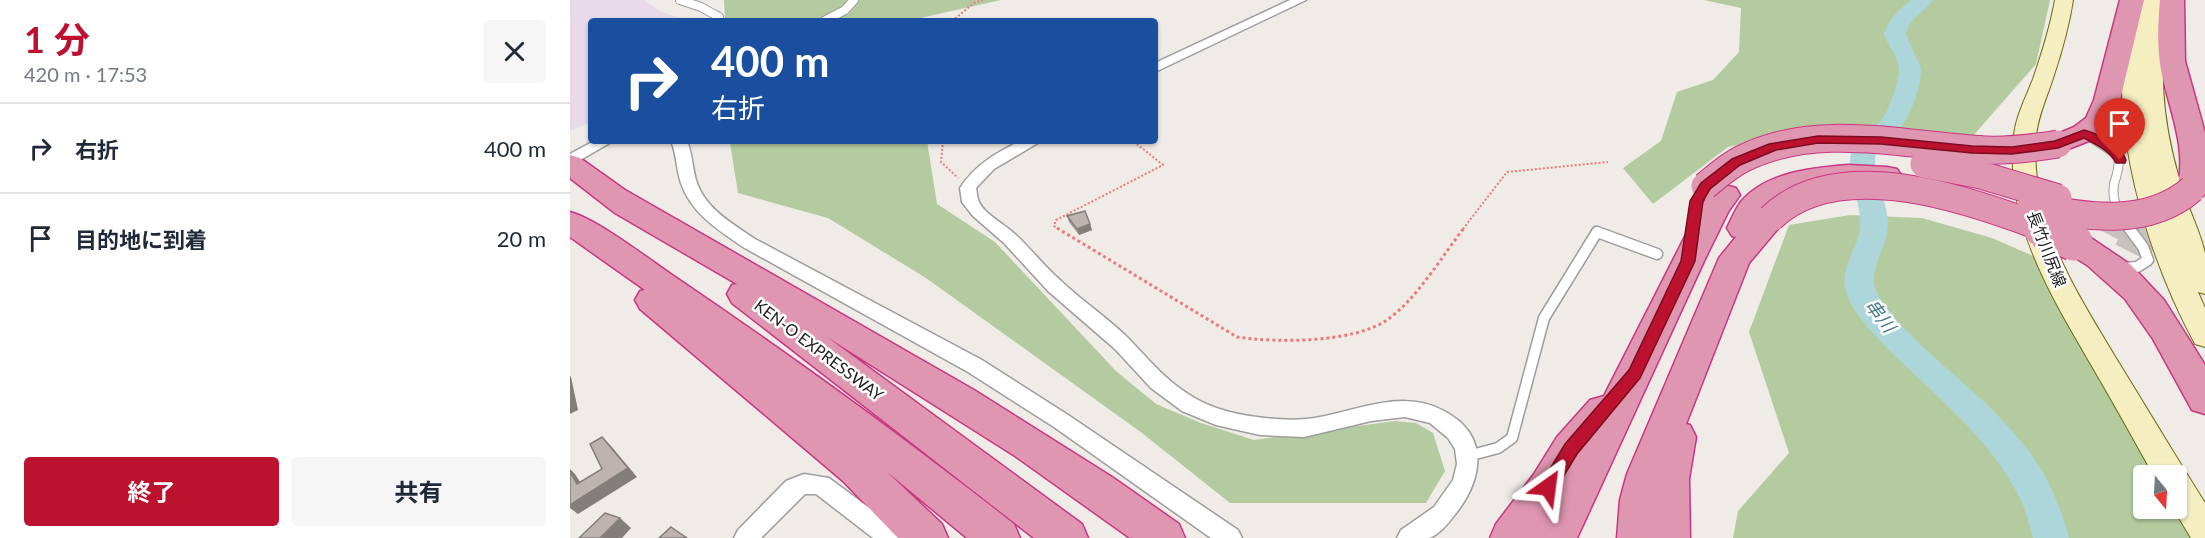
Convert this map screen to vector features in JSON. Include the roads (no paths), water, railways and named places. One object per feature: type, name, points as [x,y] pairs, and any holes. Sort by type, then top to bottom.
[{"type":"highway","points":[[1555,538],[1635,374],[1673,257],[1714,209],[1715,191],[1728,167],[1746,157],[1773,147],[1803,141],[1859,140],[1995,150],[2024,150],[2058,144],[2084,133],[2098,122],[2103,111],[2132,0]]},
{"type":"highway","points":[[1638,538],[1641,500],[1647,474],[1735,258],[1772,193],[1790,184],[1833,174],[1861,174],[1913,179],[2041,208],[2098,216],[2127,216],[2166,208],[2185,198],[2197,180],[2199,160],[2174,65],[2172,0]]},
{"type":"highway","points":[[1715,191],[1776,166],[1805,159],[1846,156],[1894,159],[1944,167],[2000,180],[2058,198]]},
{"type":"highway","name":"KEN-O EXPRESSWAY","points":[[570,162],[999,484],[1067,538]]},
{"type":"highway","points":[[1762,214],[1806,194],[1846,186],[1882,187],[1941,198],[1997,212],[2034,225],[2074,242],[2115,268],[2141,292],[2158,315],[2205,399]]},
{"type":"highway","points":[[608,192],[806,310],[938,384],[1001,424],[1164,538]]},
{"type":"highway","points":[[570,222],[706,314],[999,538]]},
{"type":"highway","points":[[570,240],[628,280],[858,469],[927,538]]},
{"type":"highway","points":[[1511,538],[1548,487],[1571,449],[1635,374]]},
{"type":"highway","points":[[1669,538],[1669,479],[1684,382]]},
{"type":"main road","name":"長竹川尻線","points":[[2064,0],[2054,47],[2031,111],[2025,135],[2024,169],[2032,215],[2042,245],[2067,301],[2164,465]]},
{"type":"main road","points":[[2143,0],[2134,38],[2132,61],[2136,133],[2159,226],[2205,337]]},
{"type":"main road","points":[[2161,0],[2154,26],[2151,62],[2154,118],[2169,188],[2205,285]]},
{"type":"main road","points":[[2187,502],[2205,532]]},
{"type":"street","points":[[1158,66],[1300,0]]},
{"type":"street","points":[[570,162],[600,144]]},
{"type":"street","points":[[680,144],[689,183],[701,205],[723,226],[749,243],[934,342],[985,372],[1061,421],[1230,538]]},
{"type":"street","points":[[1027,144],[990,164],[974,178],[968,188],[968,195],[974,207],[1048,280],[1112,335],[1157,381],[1182,401],[1203,411],[1241,423],[1285,428],[1324,425],[1388,409],[1414,409],[1438,417],[1454,430],[1462,440],[1468,456],[1464,483],[1459,495],[1434,523],[1409,538]]},
{"type":"street","points":[[746,538],[794,488],[804,484],[822,485],[891,538]]},
{"type":"lane","points":[[680,0],[701,7],[719,18]]},
{"type":"lane","points":[[830,18],[845,10],[854,0]]},
{"type":"lane","points":[[2084,133],[2118,155],[2120,160],[2115,177],[2114,199],[2124,222],[2148,253],[2148,260],[2142,265],[2115,268]]},
{"type":"lane","points":[[1468,456],[1497,448],[1512,438],[1544,318],[1597,232],[1673,257]]},
{"type":"waterway","name":"串川","points":[[1923,0],[1905,15],[1896,29],[1895,35],[1910,68],[1899,108],[1892,123],[1870,139],[1865,146],[1863,171],[1874,217],[1874,227],[1860,274],[1860,289],[1867,305],[1878,320],[1971,409],[2013,457],[2030,483],[2043,510],[2051,538]]},
{"type":"tunnel","points":[[2101,215],[2127,229]]},
{"type":"tunnel","points":[[2124,228],[2155,244],[2205,278]]}]
